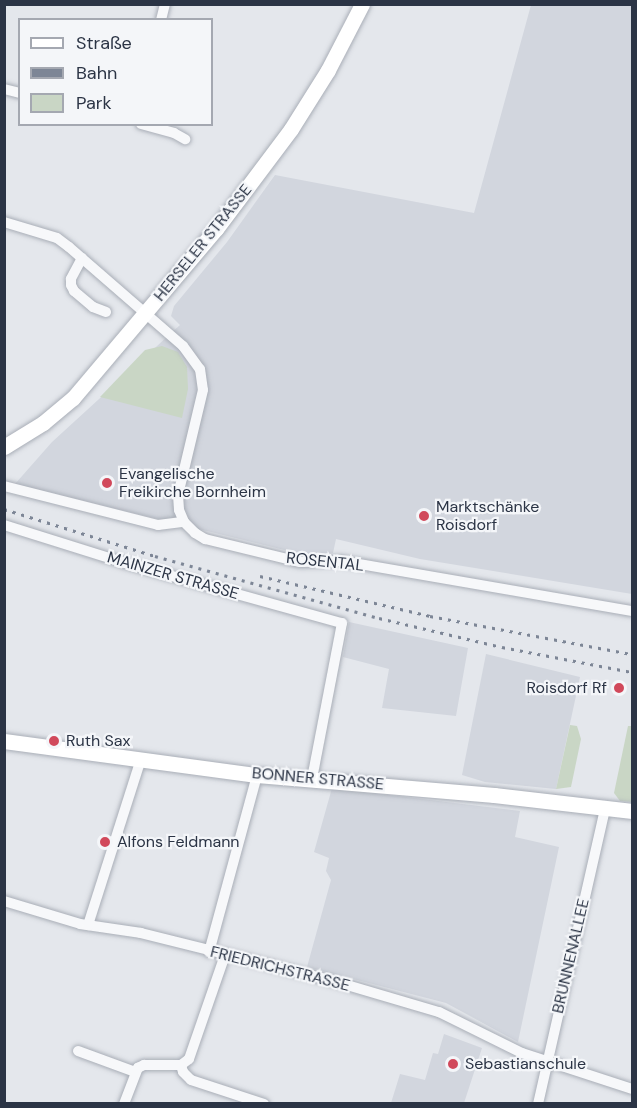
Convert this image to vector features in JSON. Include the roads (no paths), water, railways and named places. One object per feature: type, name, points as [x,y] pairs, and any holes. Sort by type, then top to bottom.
[{"type":"street","name":"HERSELER STRASSE","points":[[4,447],[43,423],[73,398],[216,229],[291,129],[328,70],[362,4]]},
{"type":"street","points":[[148,126],[174,133],[185,139]]},
{"type":"street","points":[[4,222],[57,238],[183,346],[200,369],[203,379],[203,390],[178,495],[179,510],[184,522],[158,525],[4,486]]},
{"type":"street","points":[[82,258],[71,279],[71,285],[74,291],[93,307],[106,312]]},
{"type":"street","name":"ROSENTAL","points":[[184,522],[205,539],[300,562],[342,561],[633,611]]},
{"type":"street","name":"MAINZER STRASSE","points":[[4,525],[125,563],[342,623],[312,779]]},
{"type":"street","name":"BONNER STRASSE","points":[[4,741],[257,774],[494,795],[633,811]]},
{"type":"street","points":[[88,925],[141,759]]},
{"type":"street","points":[[209,952],[257,774]]},
{"type":"street","name":"BRUNNENALLEE","points":[[538,1104],[605,808]]},
{"type":"street","name":"FRIEDRICHSTRASSE","points":[[4,901],[88,925],[141,933],[209,952],[330,980],[444,1014],[522,1053],[633,1089]]},
{"type":"street","points":[[124,1104],[135,1072],[144,1065],[181,1065],[189,1059],[225,955]]},
{"type":"street","points":[[78,1051],[135,1072]]},
{"type":"street","points":[[181,1065],[183,1072],[191,1080],[238,1099],[264,1104]]},
{"type":"railway","points":[[4,509],[155,556],[379,618],[502,647],[632,672]]},
{"type":"railway","points":[[260,576],[430,616],[632,654]]},
{"type":"place","name":"Evangelische Freikirche Bornheim","points":[[107,483]]},
{"type":"place","name":"Marktschänke Roisdorf","points":[[424,516]]},
{"type":"place","name":"Roisdorf Rf","points":[[619,688]]},
{"type":"place","name":"Ruth Sax","points":[[54,741]]},
{"type":"place","name":"Alfons Feldmann","points":[[105,842]]},
{"type":"place","name":"Sebastianschule","points":[[453,1064]]}]
